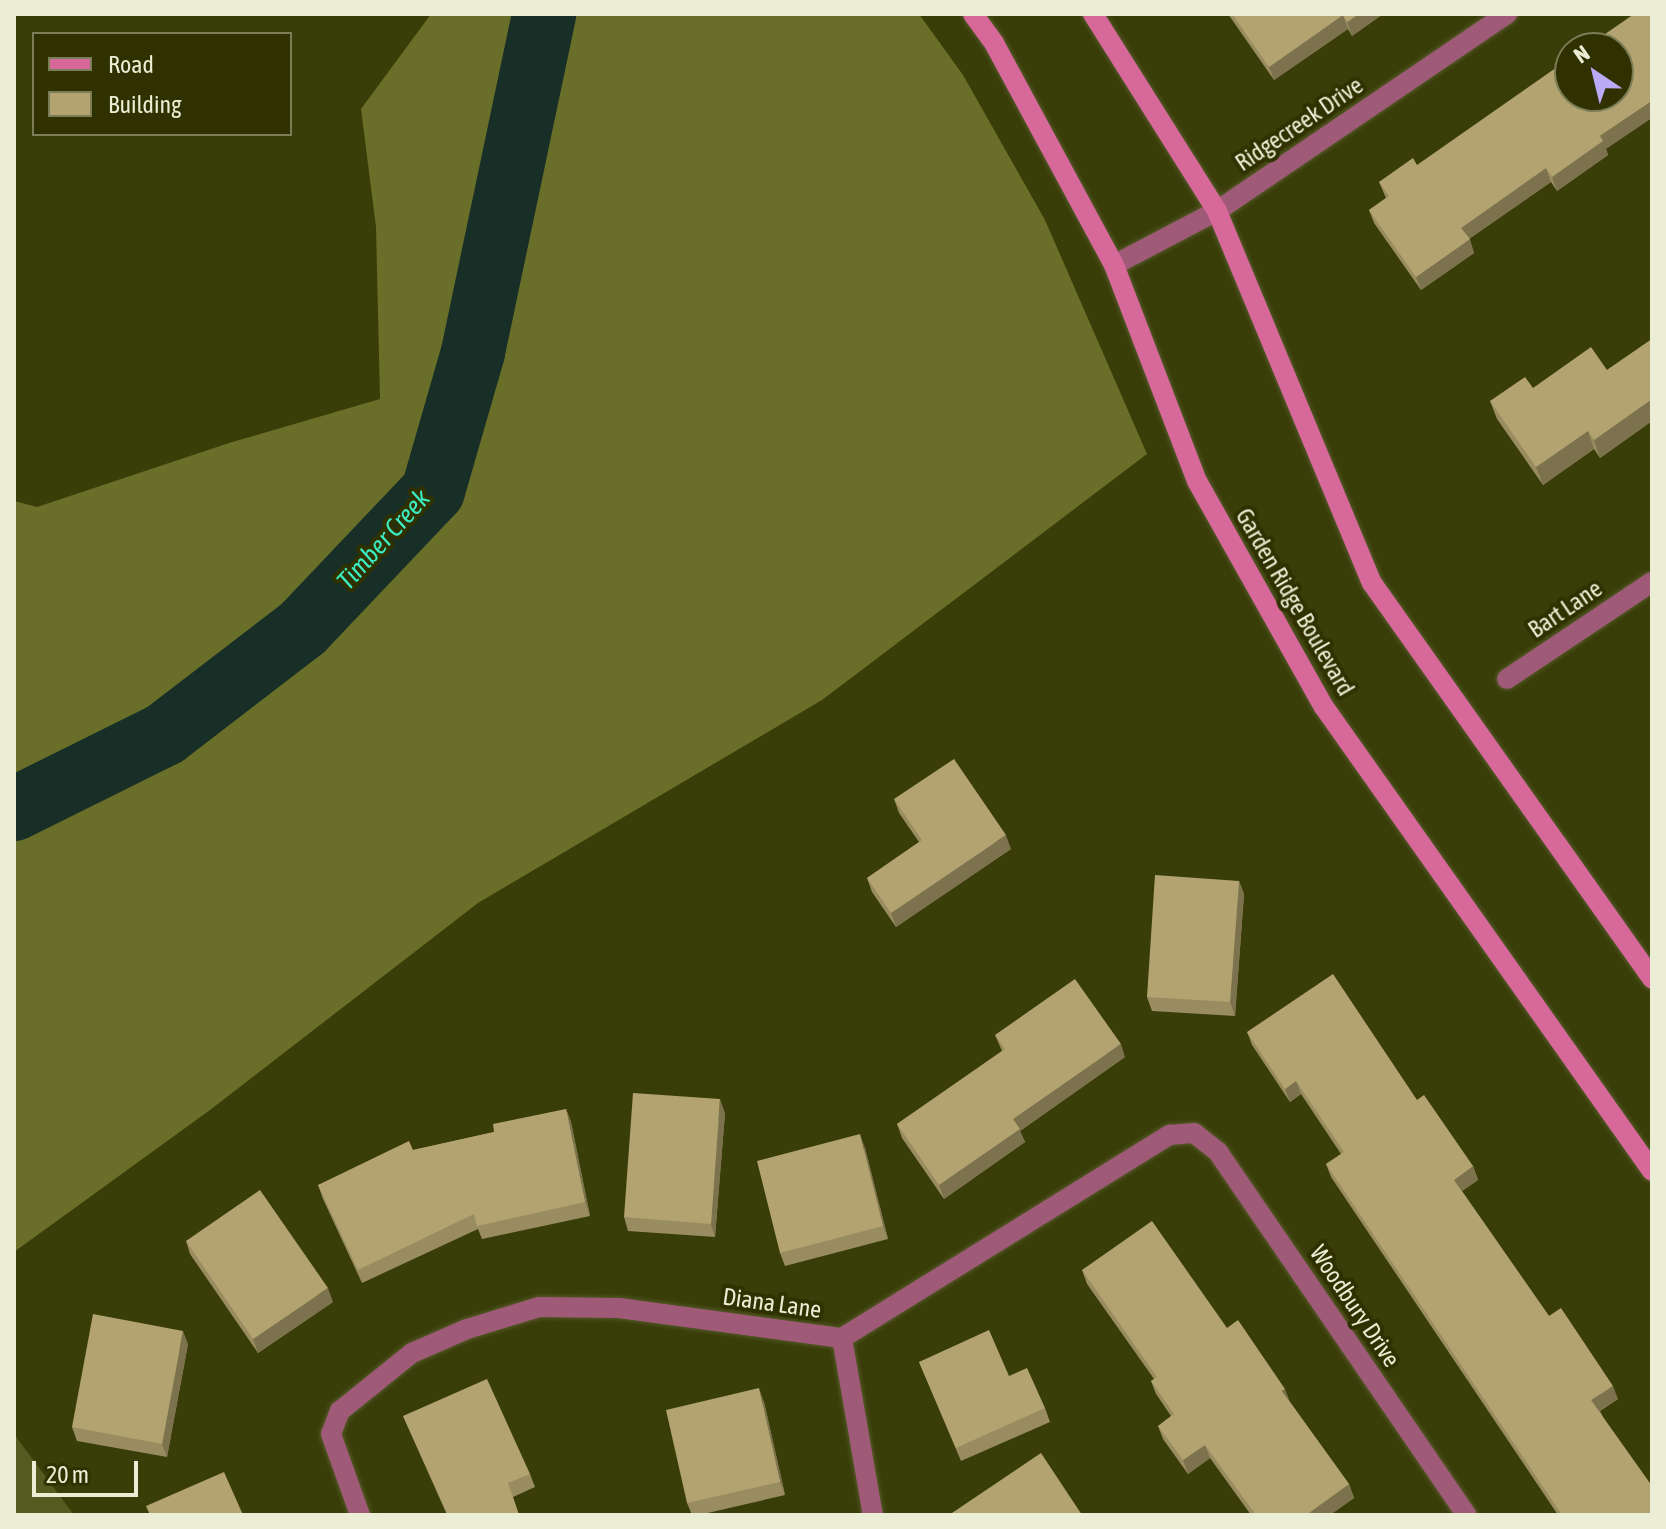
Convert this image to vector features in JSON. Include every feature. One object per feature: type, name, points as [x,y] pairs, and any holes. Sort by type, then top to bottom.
[{"type":"main road","name":"Garden Ridge Boulevard","points":[[973,14],[994,43],[1114,265],[1197,481],[1324,707],[1652,1171]]},
{"type":"main road","points":[[1093,14],[1217,211],[1372,583],[1652,979]]},
{"type":"street","name":"Ridgecreek Drive","points":[[1114,265],[1217,211],[1507,14]]},
{"type":"street","name":"Bart Lane","points":[[1507,679],[1652,582]]},
{"type":"street","name":"Diana Lane","points":[[360,1515],[331,1434],[340,1411],[412,1353],[467,1329],[539,1307],[619,1308],[842,1338],[1170,1135],[1194,1133]]},
{"type":"street","name":"Woodbury Drive","points":[[1194,1133],[1218,1152],[1467,1515]]},
{"type":"street","points":[[842,1338],[873,1515]]},
{"type":"green space","points":[[431,14],[919,14],[963,75],[1045,220],[1147,454],[822,700],[478,903],[210,1110],[14,1252],[14,501],[37,507],[229,443],[380,399],[376,227],[361,109]]},
{"type":"green space","points":[[14,1434],[74,1515],[14,1515]]},
{"type":"building","points":[[1232,14],[1359,14],[1347,22],[1343,15],[1269,67]]},
{"type":"building","points":[[1634,14],[1652,14],[1652,101],[1600,136],[1603,141],[1552,177],[1546,168],[1461,228],[1470,239],[1416,277],[1369,210],[1389,196],[1379,182],[1413,158],[1417,165],[1554,69],[1554,112],[1634,112],[1634,32],[1608,32]]},
{"type":"building","points":[[1652,339],[1652,399],[1594,440],[1588,431],[1536,467],[1490,401],[1525,377],[1533,388],[1591,347],[1607,370]]},
{"type":"building","points":[[954,759],[1006,835],[891,913],[867,878],[922,840],[894,799]]},
{"type":"building","points":[[1155,875],[1239,881],[1230,1002],[1147,997]]},
{"type":"building","points":[[1333,974],[1417,1100],[1424,1095],[1473,1166],[1454,1180],[1549,1316],[1561,1308],[1613,1386],[1591,1400],[1652,1486],[1652,1515],[1562,1515],[1326,1164],[1344,1152],[1296,1081],[1285,1089],[1247,1032]]},
{"type":"building","points":[[1075,979],[1121,1044],[1013,1119],[1020,1129],[939,1185],[897,1124],[1005,1049],[995,1035]]},
{"type":"building","points":[[633,1093],[720,1099],[711,1224],[624,1217]]},
{"type":"building","points":[[566,1109],[585,1202],[477,1226],[474,1214],[358,1270],[318,1185],[409,1141],[413,1150],[494,1132],[493,1124]]},
{"type":"building","points":[[860,1134],[883,1226],[780,1253],[757,1161]]},
{"type":"building","points":[[260,1190],[328,1288],[253,1339],[186,1241]]},
{"type":"building","points":[[1152,1221],[1227,1328],[1238,1320],[1285,1389],[1282,1391],[1349,1484],[1306,1515],[1256,1515],[1205,1445],[1183,1460],[1158,1426],[1174,1414],[1151,1381],[1157,1377],[1082,1270]]},
{"type":"building","points":[[93,1314],[183,1331],[162,1444],[72,1427]]},
{"type":"building","points":[[989,1330],[1009,1376],[1027,1368],[1045,1408],[956,1448],[919,1362]]},
{"type":"building","points":[[487,1379],[530,1474],[508,1483],[519,1515],[448,1515],[403,1416]]},
{"type":"building","points":[[759,1388],[780,1482],[687,1503],[666,1410]]},
{"type":"building","points":[[1041,1453],[1082,1515],[949,1515]]},
{"type":"building","points":[[224,1472],[243,1515],[150,1515],[146,1506]]},
{"type":"waterway","name":"Timber Creek","points":[[14,809],[165,734],[302,629],[433,491],[473,352],[544,14]]}]
